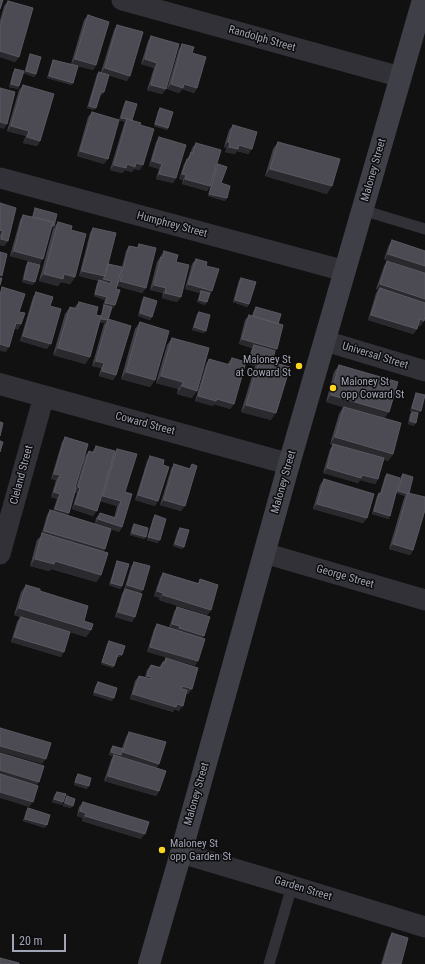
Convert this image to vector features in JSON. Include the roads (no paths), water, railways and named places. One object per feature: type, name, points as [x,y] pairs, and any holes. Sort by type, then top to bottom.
[{"type":"main road","name":"Maloney Street","points":[[149,964],[289,464],[423,0]]},
{"type":"street","name":"Randolph Street","points":[[122,0],[401,77]]},
{"type":"street","name":"Humphrey Street","points":[[0,178],[345,271]]},
{"type":"street","name":"Universal Street","points":[[325,341],[425,371]]},
{"type":"street","name":"Coward Street","points":[[0,384],[289,464]]},
{"type":"street","name":"Cleland Street","points":[[0,554],[44,396]]},
{"type":"street","name":"George Street","points":[[264,553],[425,600]]},
{"type":"street","name":"Garden Street","points":[[181,853],[425,927]]},
{"type":"lane","points":[[362,210],[425,229]]},
{"type":"lane","points":[[269,964],[292,886]]},
{"type":"place","name":"Maloney St at Coward St","points":[[299,366]]},
{"type":"place","name":"Maloney St opp Coward St","points":[[333,388]]},
{"type":"place","name":"Maloney St opp Garden St","points":[[162,850]]}]
